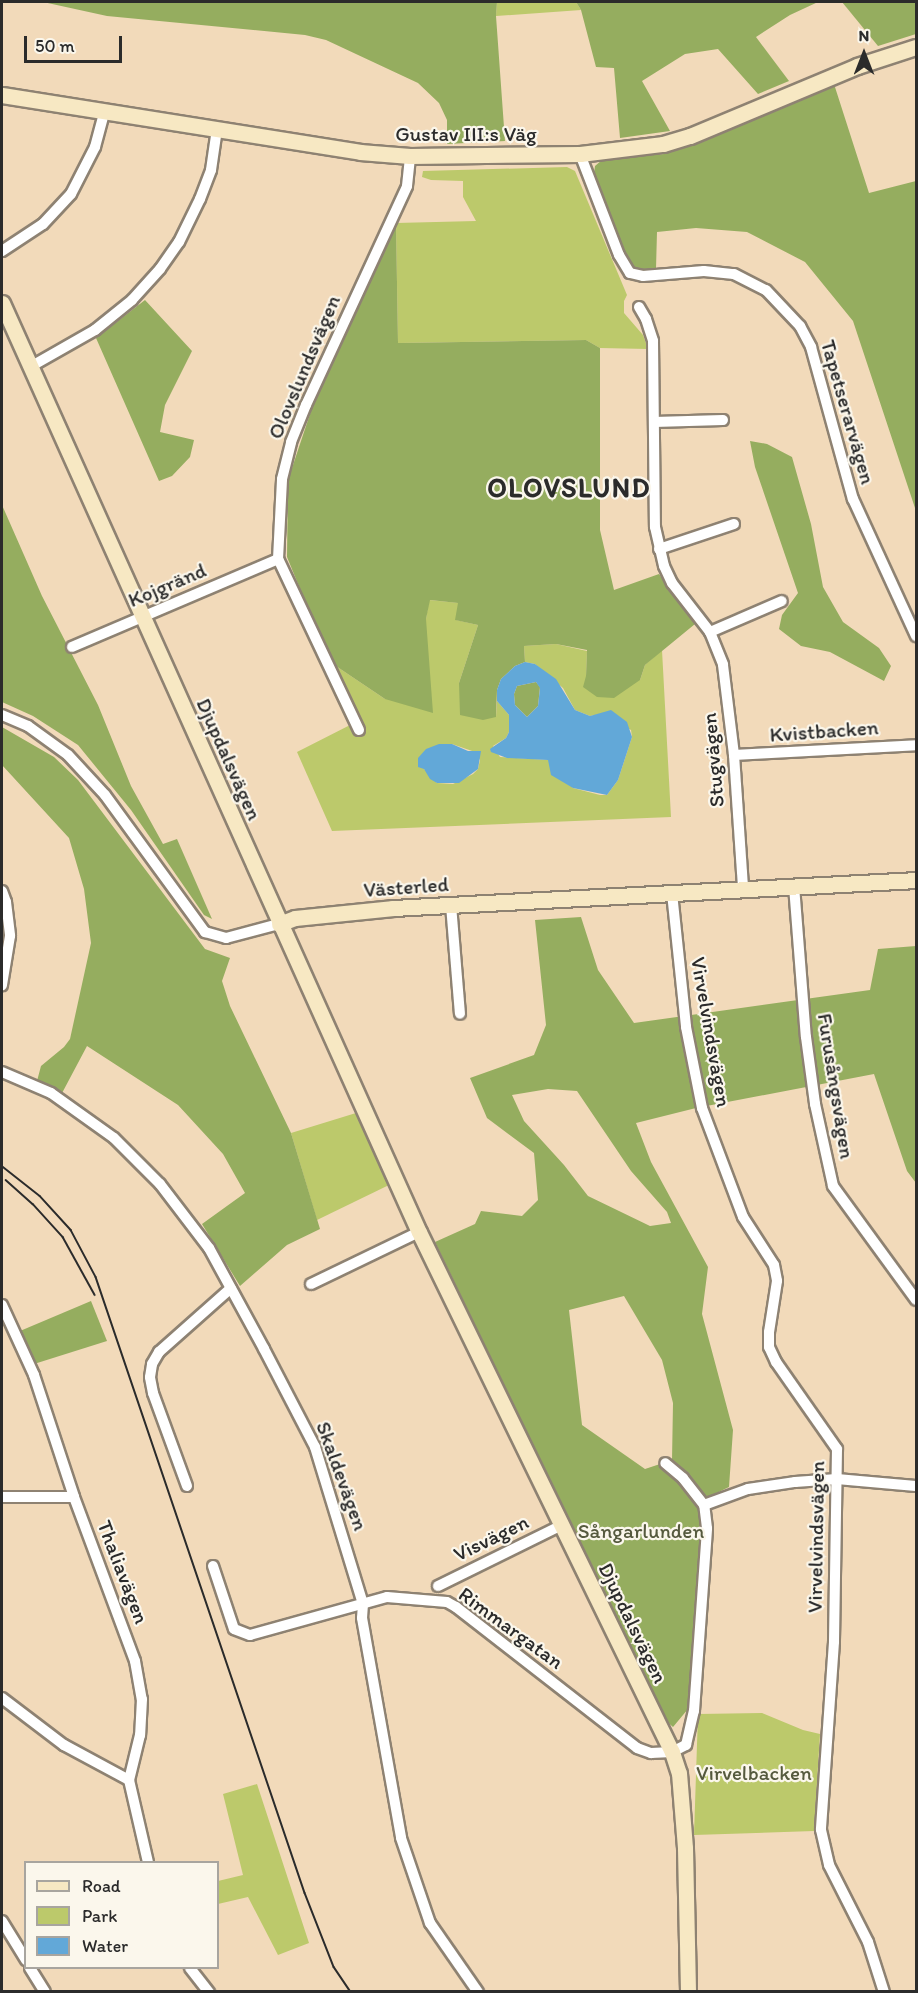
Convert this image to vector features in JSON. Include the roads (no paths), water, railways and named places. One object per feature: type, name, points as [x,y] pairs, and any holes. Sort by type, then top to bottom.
[{"type":"street","name":"Gustav III:s Väg","points":[[2,95],[360,152],[410,156],[580,154],[663,144],[690,136],[857,66],[916,47]]},
{"type":"street","points":[[2,251],[43,224],[71,194],[95,147],[105,110]]},
{"type":"street","points":[[30,367],[95,330],[132,300],[160,269],[179,242],[200,199],[211,170],[217,129]]},
{"type":"street","name":"Tapetserarvägen","points":[[580,154],[615,244],[630,273],[643,276],[704,271],[734,274],[766,290],[800,326],[811,347],[853,499],[916,636]]},
{"type":"street","name":"Olovslundsvägen","points":[[359,730],[278,559],[282,479],[291,442],[306,405],[407,186],[410,156]]},
{"type":"street","name":"Djupdalsvägen","points":[[2,303],[419,1232],[672,1752],[679,1773],[685,1848],[688,1992]]},
{"type":"street","name":"Stugvägen","points":[[639,307],[646,319],[653,341],[655,527],[658,549],[672,583],[710,632],[723,665],[734,755],[743,888]]},
{"type":"street","points":[[654,422],[723,420]]},
{"type":"street","points":[[658,549],[734,524]]},
{"type":"street","name":"Kojgränd","points":[[72,647],[278,559]]},
{"type":"street","points":[[710,632],[782,602]]},
{"type":"street","name":"Västerled","points":[[2,714],[28,726],[68,755],[105,795],[206,932],[226,938],[295,918],[451,905],[916,880]]},
{"type":"street","name":"Kvistbacken","points":[[734,755],[916,745]]},
{"type":"street","name":"Furusångsvägen","points":[[794,886],[806,1037],[815,1104],[833,1186],[916,1300]]},
{"type":"street","points":[[2,891],[6,902],[10,936],[2,985]]},
{"type":"street","name":"Virvelvindsvägen","points":[[672,893],[684,1015],[702,1108],[743,1217],[774,1265],[777,1281],[769,1332],[770,1347],[776,1362],[837,1449],[834,1642],[821,1830],[829,1865],[868,1942],[884,1992]]},
{"type":"street","points":[[451,905],[460,1014]]},
{"type":"street","name":"Skaldevägen","points":[[2,1072],[51,1093],[114,1138],[160,1184],[209,1248],[315,1447],[363,1604],[362,1618],[401,1838],[430,1923],[478,1992]]},
{"type":"street","points":[[312,1284],[419,1232]]},
{"type":"street","points":[[187,1486],[153,1394],[150,1377],[152,1364],[159,1352],[231,1288]]},
{"type":"street","name":"Thaliavägen","points":[[2,1305],[34,1375],[74,1497],[135,1661],[142,1699],[140,1735],[129,1780],[148,1861]]},
{"type":"street","points":[[665,1463],[683,1478],[704,1505],[707,1528],[694,1711],[686,1745],[672,1752]]},
{"type":"street","points":[[704,1505],[748,1489],[837,1479],[916,1486]]},
{"type":"street","points":[[2,1497],[74,1497]]},
{"type":"street","name":"Visvägen","points":[[438,1586],[562,1525]]},
{"type":"street","name":"Rimmargatan","points":[[213,1566],[234,1629],[250,1635],[387,1597],[433,1600],[456,1607],[637,1749],[651,1753],[672,1752]]},
{"type":"street","points":[[2,1698],[64,1745],[129,1780]]},
{"type":"street","points":[[2,1921],[24,1957]]},
{"type":"street","points":[[31,1969],[45,1992]]},
{"type":"street","points":[[191,1969],[209,1992]]},
{"type":"water","points":[[525,662],[535,664],[556,679],[575,710],[590,716],[611,710],[627,722],[632,737],[618,780],[607,795],[573,788],[551,775],[548,760],[507,758],[491,752],[490,749],[506,738],[509,732],[509,715],[497,701],[497,690],[501,679],[515,666]],"holes":[[[536,682],[540,688],[538,706],[527,717],[515,705],[514,694],[517,686]]]},
{"type":"water","points":[[439,744],[452,744],[468,751],[481,751],[478,769],[459,783],[437,783],[430,779],[424,769],[418,767],[418,758],[426,749]]},
{"type":"tram line","points":[[2,1166],[40,1196],[71,1230],[96,1277],[305,1893],[334,1967],[351,1992]]},
{"type":"tram line","points":[[6,1180],[33,1204],[63,1237],[95,1295]]},
{"type":"district","name":"OLOVSLUND","points":[[569,488]]},
{"type":"park label","name":"Sångarlunden","points":[[641,1531]]},
{"type":"park label","name":"Virvelbacken","points":[[754,1773]]}]
